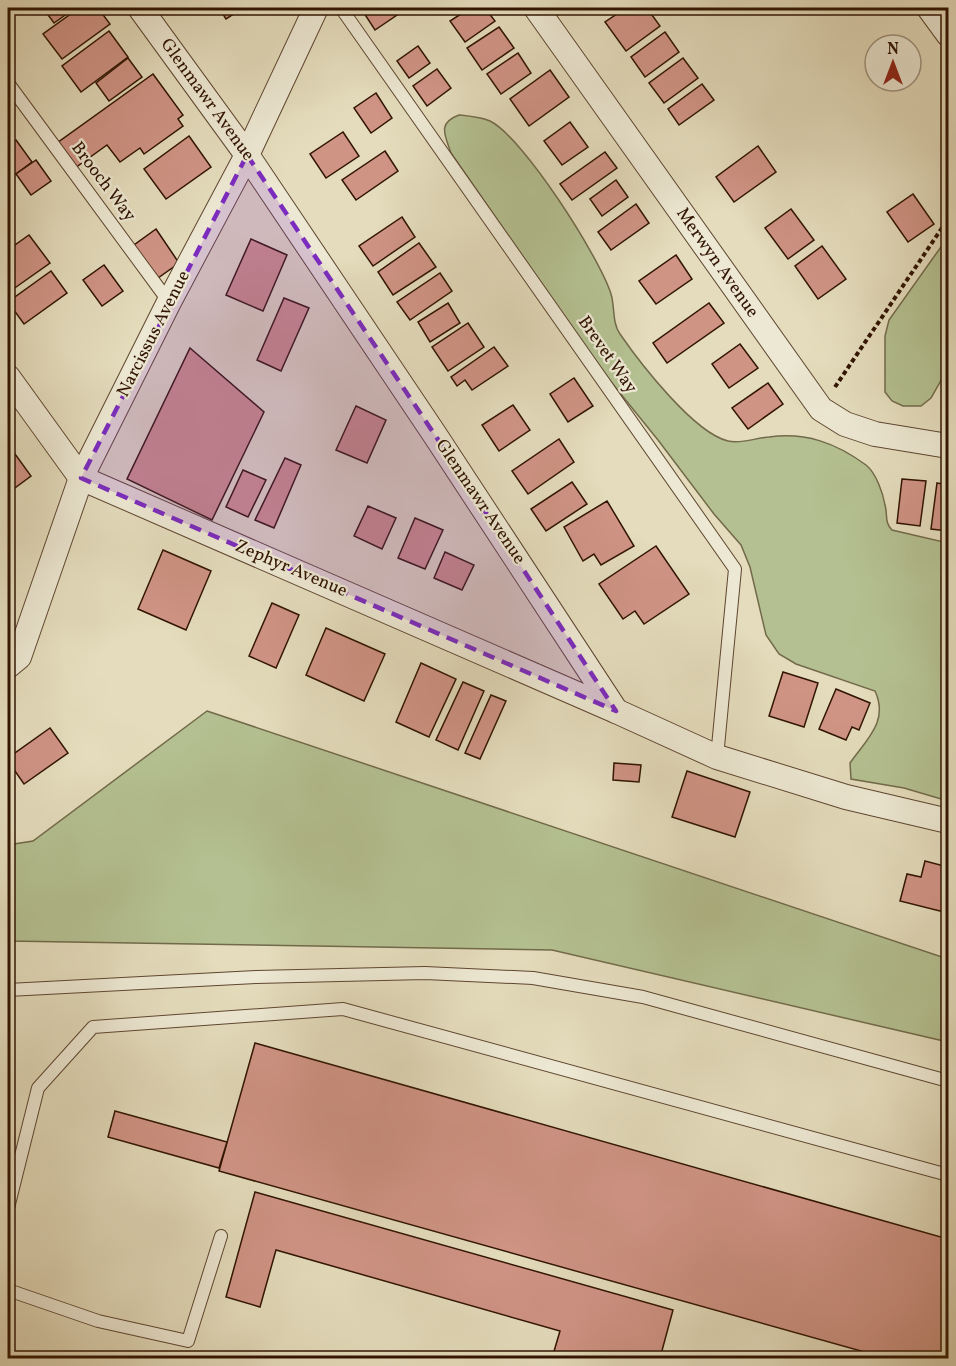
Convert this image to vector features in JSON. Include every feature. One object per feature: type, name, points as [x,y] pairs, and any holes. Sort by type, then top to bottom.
[{"type":"street","name":"Glenmawr Avenue","points":[[140,8],[247,155],[442,444],[616,711]]},
{"type":"street","name":"Narcissus Avenue","points":[[11,654],[81,478],[247,155],[316,8]]},
{"type":"street","name":"Merwyn Avenue","points":[[536,8],[821,409],[845,424],[875,434],[948,446]]},
{"type":"street","points":[[930,8],[948,34]]},
{"type":"street","points":[[8,377],[81,478]]},
{"type":"street","name":"Zephyr Avenue","points":[[81,478],[616,711]]},
{"type":"street","points":[[616,711],[717,757],[846,797],[948,821]]},
{"type":"lane","name":"Brevet Way","points":[[341,8],[735,569],[717,757]]},
{"type":"lane","name":"Brooch Way","points":[[8,83],[170,302]]},
{"type":"lane","points":[[8,990],[256,977],[402,973],[533,978],[643,998],[948,1081]]},
{"type":"lane","points":[[8,1208],[38,1088],[93,1027],[343,1009],[948,1175]]},
{"type":"lane","points":[[8,1290],[98,1321],[188,1341],[222,1236]]},
{"type":"path","points":[[821,409],[948,219]]},
{"type":"highlighted area","points":[[247,155],[435,435],[616,711],[81,478]]},
{"type":"green space","points":[[459,115],[490,121],[504,132],[540,173],[577,228],[604,277],[611,294],[617,330],[641,362],[684,411],[714,435],[728,441],[796,436],[832,445],[855,457],[873,473],[881,489],[887,521],[892,530],[948,543],[948,801],[904,788],[851,779],[850,763],[869,738],[878,721],[879,702],[875,691],[796,664],[779,654],[766,635],[750,567],[741,545],[603,372],[451,153],[445,135],[445,126],[452,118]]},
{"type":"green space","points":[[948,237],[948,368],[931,398],[921,406],[903,406],[892,401],[885,392],[885,336],[889,320]]},
{"type":"green space","points":[[207,711],[948,959],[948,1042],[552,950],[8,941],[8,845],[33,841]]},
{"type":"building","points":[[43,8],[75,8],[54,23]]},
{"type":"building","points":[[79,8],[98,8],[110,24],[62,59],[43,34]]},
{"type":"building","points":[[219,8],[243,8],[226,19]]},
{"type":"building","points":[[392,8],[397,15],[375,30],[362,10]]},
{"type":"building","points":[[470,8],[485,8],[495,21],[465,42],[450,21]]},
{"type":"building","points":[[626,8],[647,8],[660,26],[626,51],[605,22]]},
{"type":"building","points":[[499,27],[514,48],[482,70],[467,48]]},
{"type":"building","points":[[109,31],[128,57],[81,92],[62,66]]},
{"type":"building","points":[[665,32],[679,52],[645,77],[631,57]]},
{"type":"building","points":[[418,46],[430,63],[409,78],[397,61]]},
{"type":"building","points":[[518,53],[531,73],[501,94],[487,74]]},
{"type":"building","points":[[128,58],[142,77],[109,101],[96,83]]},
{"type":"building","points":[[683,58],[698,78],[664,103],[649,83]]},
{"type":"building","points":[[437,69],[451,88],[427,106],[413,86]]},
{"type":"building","points":[[550,70],[569,97],[529,126],[510,99]]},
{"type":"building","points":[[153,74],[183,115],[178,119],[183,126],[144,154],[140,148],[120,162],[107,145],[75,168],[57,143]]},
{"type":"building","points":[[702,84],[714,100],[679,125],[668,109]]},
{"type":"building","points":[[376,93],[392,118],[371,133],[354,108]]},
{"type":"building","points":[[570,122],[588,147],[562,165],[544,141]]},
{"type":"building","points":[[343,132],[359,156],[326,178],[310,154]]},
{"type":"building","points":[[189,136],[211,167],[166,199],[144,169]]},
{"type":"building","points":[[16,140],[32,162],[13,176],[8,168],[8,146]]},
{"type":"building","points":[[758,146],[776,172],[734,202],[716,177]]},
{"type":"building","points":[[385,151],[398,171],[356,200],[342,180]]},
{"type":"building","points":[[605,152],[617,168],[572,200],[560,184]]},
{"type":"building","points":[[36,160],[51,181],[31,195],[16,174]]},
{"type":"building","points":[[616,180],[628,197],[602,216],[590,199]]},
{"type":"building","points":[[913,194],[934,224],[908,242],[887,212]]},
{"type":"building","points":[[636,204],[649,223],[611,250],[598,232]]},
{"type":"building","points":[[791,209],[814,240],[788,259],[765,228]]},
{"type":"building","points":[[402,217],[415,237],[373,266],[359,246]]},
{"type":"building","points":[[156,229],[179,263],[158,278],[134,245]]},
{"type":"building","points":[[29,235],[50,263],[9,292],[8,250]]},
{"type":"building","points":[[251,239],[287,255],[263,311],[226,295]]},
{"type":"building","points":[[419,243],[436,267],[393,295],[378,272]]},
{"type":"building","points":[[822,246],[846,279],[818,299],[795,266]]},
{"type":"building","points":[[676,255],[692,279],[656,304],[639,281]]},
{"type":"building","points":[[104,265],[123,291],[102,306],[83,280]]},
{"type":"building","points":[[51,271],[67,293],[24,324],[8,302]]},
{"type":"building","points":[[440,273],[452,291],[410,320],[397,302]]},
{"type":"building","points":[[284,298],[309,308],[281,371],[257,360]]},
{"type":"building","points":[[448,303],[460,323],[430,342],[418,322]]},
{"type":"building","points":[[709,303],[724,323],[667,363],[653,343]]},
{"type":"building","points":[[468,323],[484,347],[448,371],[432,347]]},
{"type":"building","points":[[740,344],[758,368],[729,388],[712,364]]},
{"type":"building","points":[[494,347],[508,366],[472,390],[465,380],[457,386],[451,377]]},
{"type":"building","points":[[190,348],[264,412],[212,520],[127,479]]},
{"type":"building","points":[[574,378],[593,406],[568,422],[550,394]]},
{"type":"building","points":[[768,383],[783,404],[748,429],[732,408]]},
{"type":"building","points":[[513,405],[530,430],[499,451],[482,425]]},
{"type":"building","points":[[356,406],[386,420],[367,463],[336,450]]},
{"type":"building","points":[[559,439],[574,462],[528,494],[512,471]]},
{"type":"building","points":[[15,454],[31,476],[8,493],[8,459]]},
{"type":"building","points":[[285,458],[301,465],[274,528],[255,520]]},
{"type":"building","points":[[243,470],[266,480],[248,517],[226,507]]},
{"type":"building","points":[[902,479],[926,481],[920,526],[897,523]]},
{"type":"building","points":[[572,482],[587,504],[546,531],[531,509]]},
{"type":"building","points":[[937,483],[948,485],[948,531],[931,529]]},
{"type":"building","points":[[607,501],[634,546],[601,565],[594,554],[583,561],[564,527]]},
{"type":"building","points":[[368,506],[396,518],[382,549],[354,536]]},
{"type":"building","points":[[415,518],[443,530],[425,569],[398,558]]},
{"type":"building","points":[[656,546],[689,594],[644,624],[635,611],[623,619],[599,584]]},
{"type":"building","points":[[163,550],[211,571],[186,630],[138,609]]},
{"type":"building","points":[[445,552],[474,565],[462,590],[434,578]]},
{"type":"building","points":[[272,603],[299,615],[276,668],[249,656]]},
{"type":"building","points":[[326,628],[385,654],[364,701],[306,675]]},
{"type":"building","points":[[421,663],[456,679],[429,737],[396,722]]},
{"type":"building","points":[[783,672],[818,683],[804,727],[769,716]]},
{"type":"building","points":[[463,682],[484,691],[458,750],[436,740]]},
{"type":"building","points":[[836,689],[870,703],[859,730],[852,727],[846,740],[819,729]]},
{"type":"building","points":[[491,695],[506,701],[480,759],[465,753]]},
{"type":"building","points":[[50,728],[68,753],[24,784],[8,758]]},
{"type":"building","points":[[614,763],[641,765],[639,782],[613,780]]},
{"type":"building","points":[[687,771],[750,792],[735,837],[672,817]]},
{"type":"building","points":[[925,861],[948,867],[948,913],[900,901],[907,874],[921,877]]},
{"type":"building","points":[[255,1043],[948,1239],[948,1358],[886,1358],[219,1171]]},
{"type":"building","points":[[115,1111],[227,1142],[219,1168],[108,1137]]},
{"type":"building","points":[[255,1192],[673,1310],[660,1358],[552,1358],[560,1331],[276,1250],[260,1307],[226,1297]]}]
